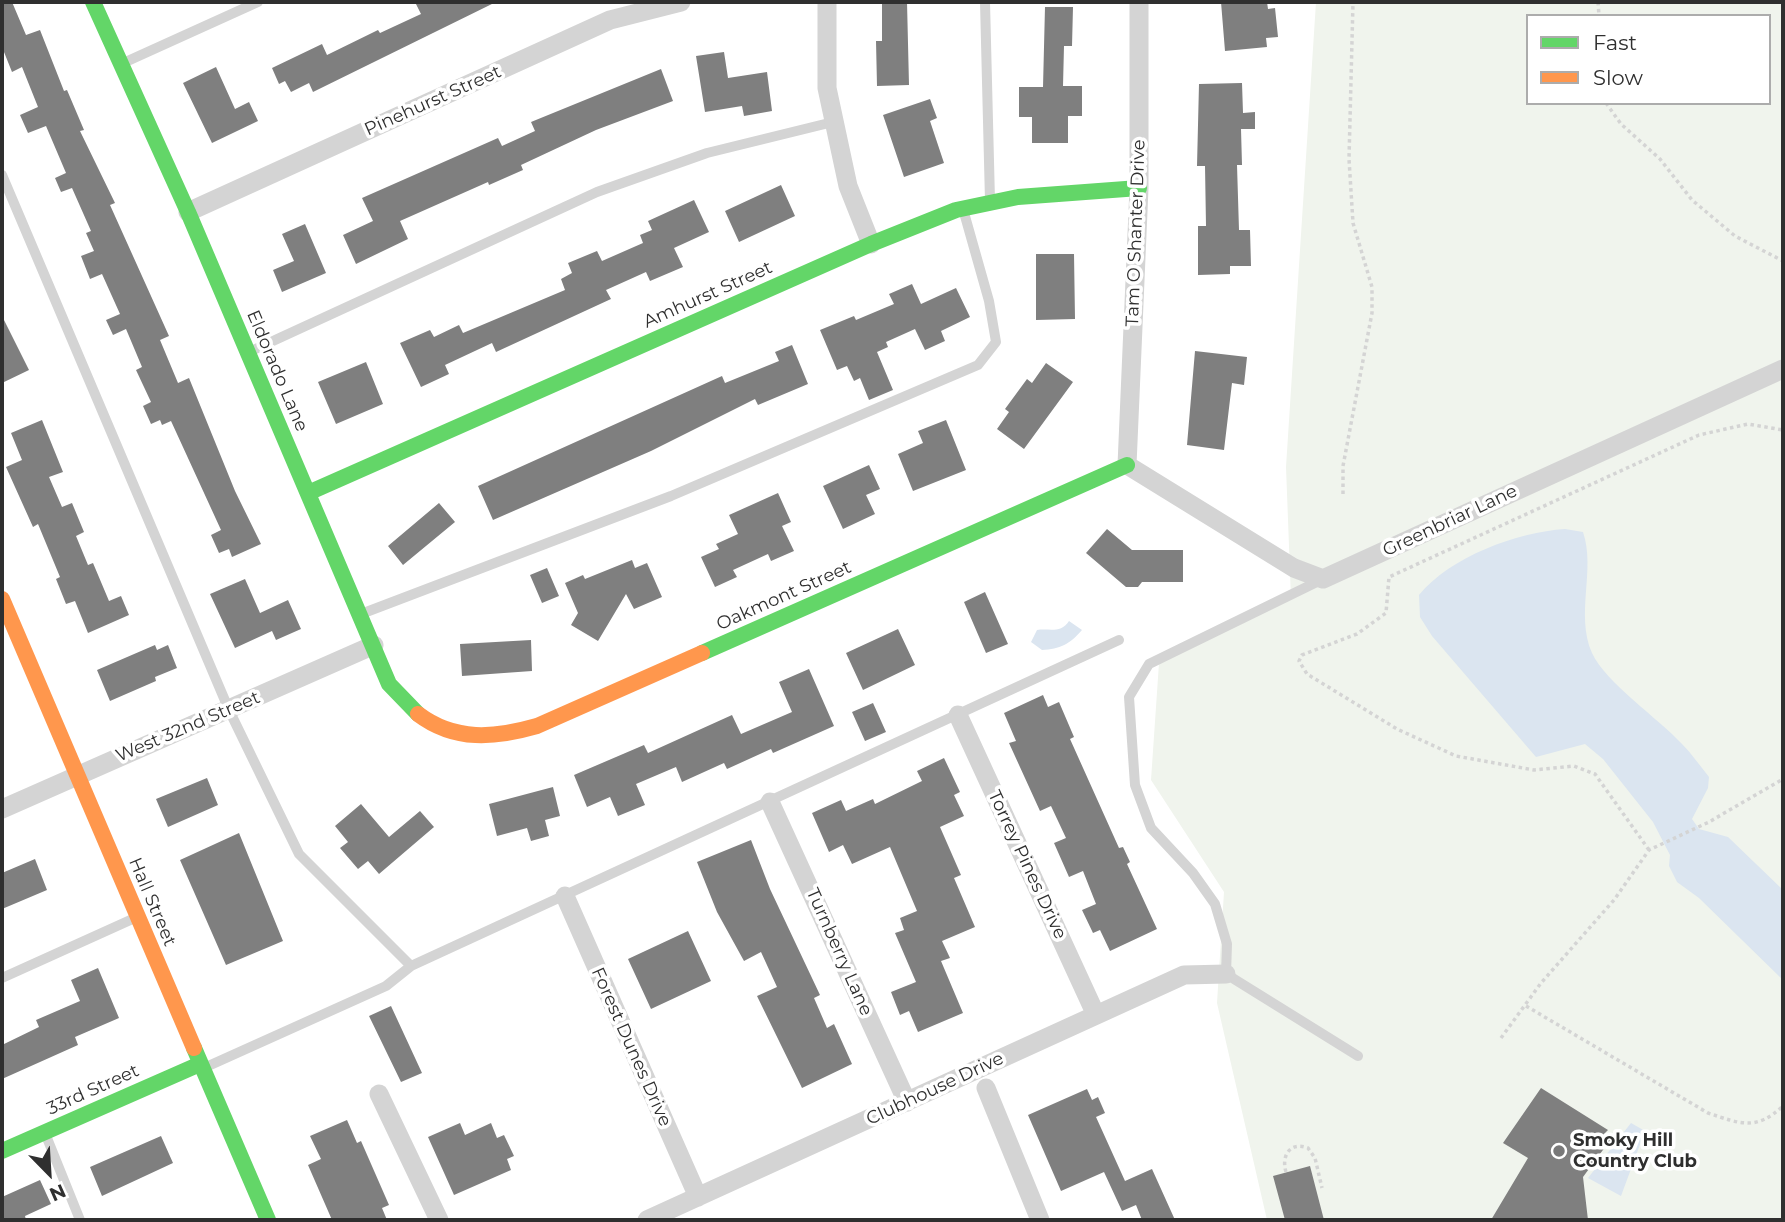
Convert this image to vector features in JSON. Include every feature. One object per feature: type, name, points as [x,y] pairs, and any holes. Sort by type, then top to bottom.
[{"type":"street","name":"Eldorado Lane","points":[[93,2],[188,212],[389,684],[411,711],[451,733]]},
{"type":"street","name":"Pinehurst Street","points":[[188,212],[610,20],[681,2]]},
{"type":"street","points":[[827,2],[827,88],[833,122],[848,186],[871,244]]},
{"type":"street","name":"Tam O Shanter Drive","points":[[1127,465],[1139,188],[1139,2]]},
{"type":"street","name":"Amhurst Street","points":[[308,493],[871,244],[963,208],[1018,197],[1139,188]]},
{"type":"street","name":"Greenbriar Lane","points":[[1323,579],[1783,369]]},
{"type":"street","points":[[1127,465],[1294,568],[1323,579]]},
{"type":"street","name":"Oakmont Street","points":[[451,733],[502,737],[537,726],[1127,465]]},
{"type":"street","name":"Hall Street","points":[[2,599],[9,635],[76,776],[268,1220]]},
{"type":"street","name":"West 32nd Street","points":[[2,809],[373,645]]},
{"type":"street","name":"Torrey Pines Drive","points":[[958,715],[1096,1016]]},
{"type":"street","name":"Turnberry Lane","points":[[771,802],[906,1102]]},
{"type":"street","name":"Forest Dunes Drive","points":[[565,896],[698,1197]]},
{"type":"street","name":"Clubhouse Drive","points":[[647,1220],[1184,975],[1226,974]]},
{"type":"street","name":"33rd Street","points":[[2,1151],[201,1067]]},
{"type":"street","points":[[986,1088],[1040,1220]]},
{"type":"street","points":[[379,1094],[439,1220]]},
{"type":"lane","points":[[121,64],[258,2]]},
{"type":"lane","points":[[985,2],[990,203]]},
{"type":"lane","points":[[248,353],[608,187],[707,153],[833,122]]},
{"type":"lane","points":[[2,175],[229,710],[299,853],[411,966]]},
{"type":"lane","points":[[360,614],[671,496],[978,365],[996,342],[989,301],[963,208]]},
{"type":"lane","points":[[1323,579],[1149,664],[1129,697],[1135,785],[1151,828],[1193,873],[1215,904],[1227,944],[1226,974],[1359,1056]]},
{"type":"lane","points":[[201,1067],[386,986],[411,966],[1119,640]]},
{"type":"lane","points":[[2,978],[138,917]]},
{"type":"lane","points":[[44,1132],[80,1220]]},
{"type":"path","points":[[1343,494],[1343,466],[1372,300],[1365,258],[1353,223],[1349,159],[1353,2]]},
{"type":"path","points":[[1607,105],[1610,112],[1660,159],[1701,208],[1735,236],[1783,261]]},
{"type":"path","points":[[1649,849],[1595,774],[1574,766],[1534,770],[1456,756],[1385,722],[1307,674],[1299,661],[1302,654],[1357,634],[1386,613],[1389,577],[1699,435],[1748,424],[1783,430]]},
{"type":"path","points":[[1501,1038],[1541,983],[1614,900],[1649,849],[1709,822],[1783,779]]},
{"type":"path","points":[[1526,1006],[1708,1113],[1741,1124],[1767,1121],[1783,1106]]},
{"type":"path","points":[[1286,1172],[1284,1157],[1287,1151],[1294,1147],[1308,1148],[1315,1158],[1322,1188]]},
{"type":"shaded area","name":"Smoky Hill Country Club","points":[[1316,2],[1783,2],[1783,1220],[1267,1220],[1217,1003],[1224,892],[1151,780],[1159,663],[1291,599],[1286,467]]},
{"type":"shaded area","points":[[1565,529],[1583,532],[1588,561],[1585,623],[1592,653],[1608,676],[1682,744],[1709,777],[1708,788],[1692,819],[1699,829],[1728,837],[1783,890],[1783,980],[1699,898],[1677,882],[1669,866],[1670,855],[1653,822],[1603,759],[1585,744],[1536,757],[1432,636],[1420,617],[1419,595],[1432,581],[1466,558],[1526,535]]},
{"type":"shaded area","points":[[1069,621],[1082,630],[1064,645],[1042,650],[1031,642],[1037,630],[1059,629]]},
{"type":"shaded area","points":[[1631,1123],[1645,1131],[1621,1196],[1588,1178]]},
{"type":"building","points":[[2,2],[12,2],[26,35],[40,30],[64,91],[67,90],[84,130],[80,131],[115,203],[110,205],[169,336],[160,340],[178,383],[189,378],[235,491],[261,544],[232,557],[229,549],[219,553],[211,535],[221,530],[171,421],[162,425],[160,420],[151,424],[143,406],[151,402],[136,370],[142,367],[126,329],[113,335],[106,320],[120,314],[102,274],[90,279],[81,256],[94,251],[86,233],[91,231],[72,188],[61,192],[55,178],[66,173],[46,126],[28,133],[20,115],[38,107],[22,67],[12,72],[2,47]]},
{"type":"building","points":[[415,2],[496,2],[313,92],[309,83],[291,92],[285,81],[279,84],[272,68],[322,44],[327,55],[378,30],[380,33],[421,14]]},
{"type":"building","points":[[882,2],[907,2],[909,85],[877,86],[876,41],[882,41]]},
{"type":"building","points":[[1221,2],[1267,2],[1268,9],[1275,8],[1278,37],[1266,38],[1267,47],[1225,51]]},
{"type":"building","points":[[1045,7],[1073,7],[1072,46],[1064,46],[1063,86],[1082,86],[1082,116],[1068,116],[1068,143],[1032,143],[1032,117],[1019,117],[1019,87],[1043,87]]},
{"type":"building","points":[[724,52],[728,78],[767,72],[772,111],[744,116],[742,106],[705,112],[696,56]]},
{"type":"building","points":[[216,67],[235,109],[249,102],[258,121],[212,143],[183,83]]},
{"type":"building","points":[[661,69],[673,101],[596,130],[521,165],[523,170],[489,185],[488,182],[400,221],[408,239],[356,264],[343,235],[373,221],[362,198],[498,138],[502,146],[535,131],[531,122]]},
{"type":"building","points":[[1242,83],[1243,113],[1255,112],[1255,129],[1241,129],[1242,165],[1237,165],[1239,230],[1250,230],[1251,266],[1230,266],[1230,274],[1198,275],[1198,226],[1206,226],[1205,166],[1197,166],[1199,84]]},
{"type":"building","points":[[930,99],[937,118],[930,121],[944,163],[904,177],[883,115]]},
{"type":"building","points":[[781,185],[795,216],[739,242],[725,211]]},
{"type":"building","points":[[694,200],[709,232],[674,248],[683,267],[650,281],[646,272],[606,290],[611,299],[496,352],[492,343],[445,365],[449,374],[421,387],[400,343],[430,330],[434,337],[459,325],[463,333],[565,290],[561,279],[572,273],[568,263],[597,251],[602,261],[643,243],[640,235],[652,230],[648,221]]},
{"type":"building","points":[[305,224],[326,273],[282,292],[273,270],[294,261],[282,234]]},
{"type":"building","points":[[1036,254],[1074,254],[1075,319],[1036,320]]},
{"type":"building","points":[[912,284],[921,304],[956,288],[970,317],[941,331],[945,341],[925,350],[915,329],[886,342],[888,347],[877,352],[893,390],[869,400],[860,378],[854,381],[847,366],[837,370],[820,330],[854,316],[856,320],[894,304],[889,294]]},
{"type":"building","points":[[2,316],[29,370],[2,383]]},
{"type":"building","points":[[792,345],[808,384],[758,405],[755,399],[651,451],[493,520],[478,486],[722,376],[725,383],[779,361],[775,352]]},
{"type":"building","points":[[1195,351],[1247,357],[1244,385],[1232,383],[1224,450],[1187,445]]},
{"type":"building","points":[[366,362],[383,404],[336,424],[318,382]]},
{"type":"building","points":[[1046,363],[1073,382],[1024,449],[997,429],[1009,412],[1005,409],[1027,379],[1032,383]]},
{"type":"building","points":[[42,420],[63,472],[49,477],[62,507],[72,503],[84,532],[76,536],[88,565],[93,563],[109,601],[121,596],[129,615],[88,633],[75,601],[66,604],[56,579],[60,577],[38,524],[33,527],[6,467],[22,460],[11,433]]},
{"type":"building","points":[[946,420],[966,470],[913,491],[898,454],[923,443],[918,431]]},
{"type":"building","points":[[869,465],[880,489],[866,495],[875,514],[843,529],[823,486]]},
{"type":"building","points":[[778,493],[791,522],[782,526],[794,551],[771,561],[768,554],[733,570],[737,577],[715,587],[701,557],[719,549],[716,544],[738,534],[729,515]]},
{"type":"building","points":[[439,503],[455,522],[403,565],[388,546]]},
{"type":"building","points":[[1107,529],[1132,550],[1183,550],[1183,582],[1142,582],[1138,587],[1126,587],[1086,553]]},
{"type":"building","points":[[632,560],[635,568],[647,563],[662,597],[634,609],[626,594],[598,641],[571,625],[578,613],[565,583],[583,575],[585,579]]},
{"type":"building","points":[[547,568],[559,596],[542,603],[530,575]]},
{"type":"building","points":[[245,579],[260,613],[288,600],[301,629],[276,640],[272,631],[235,648],[210,594]]},
{"type":"building","points":[[985,592],[1008,644],[986,653],[964,602]]},
{"type":"building","points":[[898,629],[915,665],[863,690],[846,653]]},
{"type":"building","points":[[531,640],[532,671],[462,676],[460,644]]},
{"type":"building","points":[[155,645],[157,650],[168,645],[177,668],[155,677],[156,681],[110,701],[97,670]]},
{"type":"building","points":[[809,669],[834,726],[773,753],[771,749],[727,769],[724,763],[682,782],[676,767],[636,784],[645,805],[618,816],[610,797],[587,807],[574,775],[644,745],[648,753],[732,715],[741,734],[792,712],[779,682]]},
{"type":"building","points":[[1043,695],[1048,707],[1059,702],[1074,737],[1070,739],[1119,848],[1123,847],[1130,862],[1127,864],[1157,929],[1110,951],[1100,930],[1093,933],[1082,910],[1096,904],[1083,871],[1069,877],[1054,843],[1066,838],[1051,806],[1040,811],[1009,743],[1016,741],[1004,713]]},
{"type":"building","points":[[873,703],[886,732],[865,741],[852,712]]},
{"type":"building","points":[[944,758],[960,792],[954,795],[964,816],[940,827],[961,875],[954,878],[975,927],[942,941],[950,958],[941,961],[963,1013],[918,1032],[909,1011],[900,1015],[891,992],[916,982],[895,933],[904,930],[900,918],[917,911],[890,847],[852,864],[843,845],[829,852],[812,813],[841,800],[846,811],[873,799],[875,804],[922,781],[917,771]]},
{"type":"building","points":[[207,778],[218,805],[168,827],[156,799]]},
{"type":"building","points":[[553,787],[560,816],[545,820],[549,836],[531,841],[527,828],[497,836],[489,804]]},
{"type":"building","points":[[361,804],[389,837],[420,811],[434,827],[379,874],[368,861],[358,869],[340,848],[348,842],[335,826]]},
{"type":"building","points":[[239,833],[283,941],[226,965],[180,860]]},
{"type":"building","points":[[751,840],[770,889],[820,995],[814,998],[827,1028],[834,1024],[852,1064],[802,1088],[757,996],[777,987],[761,952],[744,961],[717,912],[697,862]]},
{"type":"building","points":[[35,859],[47,890],[2,909],[2,873]]},
{"type":"building","points":[[688,931],[711,981],[651,1009],[628,959]]},
{"type":"building","points":[[98,968],[119,1018],[75,1037],[78,1045],[2,1079],[2,1045],[39,1027],[36,1020],[80,1001],[71,980]]},
{"type":"building","points":[[391,1006],[422,1073],[401,1082],[369,1016]]},
{"type":"building","name":"Smoky Hill Country Club","points":[[1541,1088],[1608,1130],[1604,1134],[1611,1139],[1583,1177],[1588,1220],[1491,1220],[1528,1158],[1503,1143]]},
{"type":"building","points":[[1087,1089],[1092,1100],[1098,1097],[1105,1113],[1096,1117],[1125,1181],[1152,1169],[1175,1220],[1142,1220],[1136,1205],[1122,1211],[1104,1172],[1061,1191],[1028,1115]]},
{"type":"building","points":[[347,1120],[357,1143],[361,1141],[389,1205],[382,1208],[387,1220],[332,1220],[308,1165],[321,1159],[310,1136]]},
{"type":"building","points":[[460,1123],[465,1135],[491,1123],[497,1138],[504,1135],[514,1156],[507,1159],[511,1170],[454,1195],[428,1137]]},
{"type":"building","points":[[161,1136],[173,1163],[102,1196],[90,1167]]},
{"type":"building","points":[[1310,1166],[1324,1220],[1285,1220],[1273,1176]]},
{"type":"building","points":[[40,1180],[51,1204],[25,1216],[26,1220],[2,1220],[2,1197]]},
{"type":"traffic: fast","points":[[93,2],[188,212],[389,684],[418,714]]},
{"type":"traffic: fast","points":[[308,493],[871,244],[956,210],[1018,197],[1139,188]]},
{"type":"traffic: fast","points":[[702,653],[1127,465]]},
{"type":"traffic: fast","points":[[194,1048],[268,1220]]},
{"type":"traffic: fast","points":[[2,1151],[200,1064]]},
{"type":"traffic: slow","points":[[2,599],[194,1048]]},
{"type":"traffic: slow","points":[[418,714],[432,723],[461,733],[491,735],[521,730],[537,726],[702,653]]},
{"type":"place","name":"Smoky Hill Country Club","points":[[1559,1151]]}]
